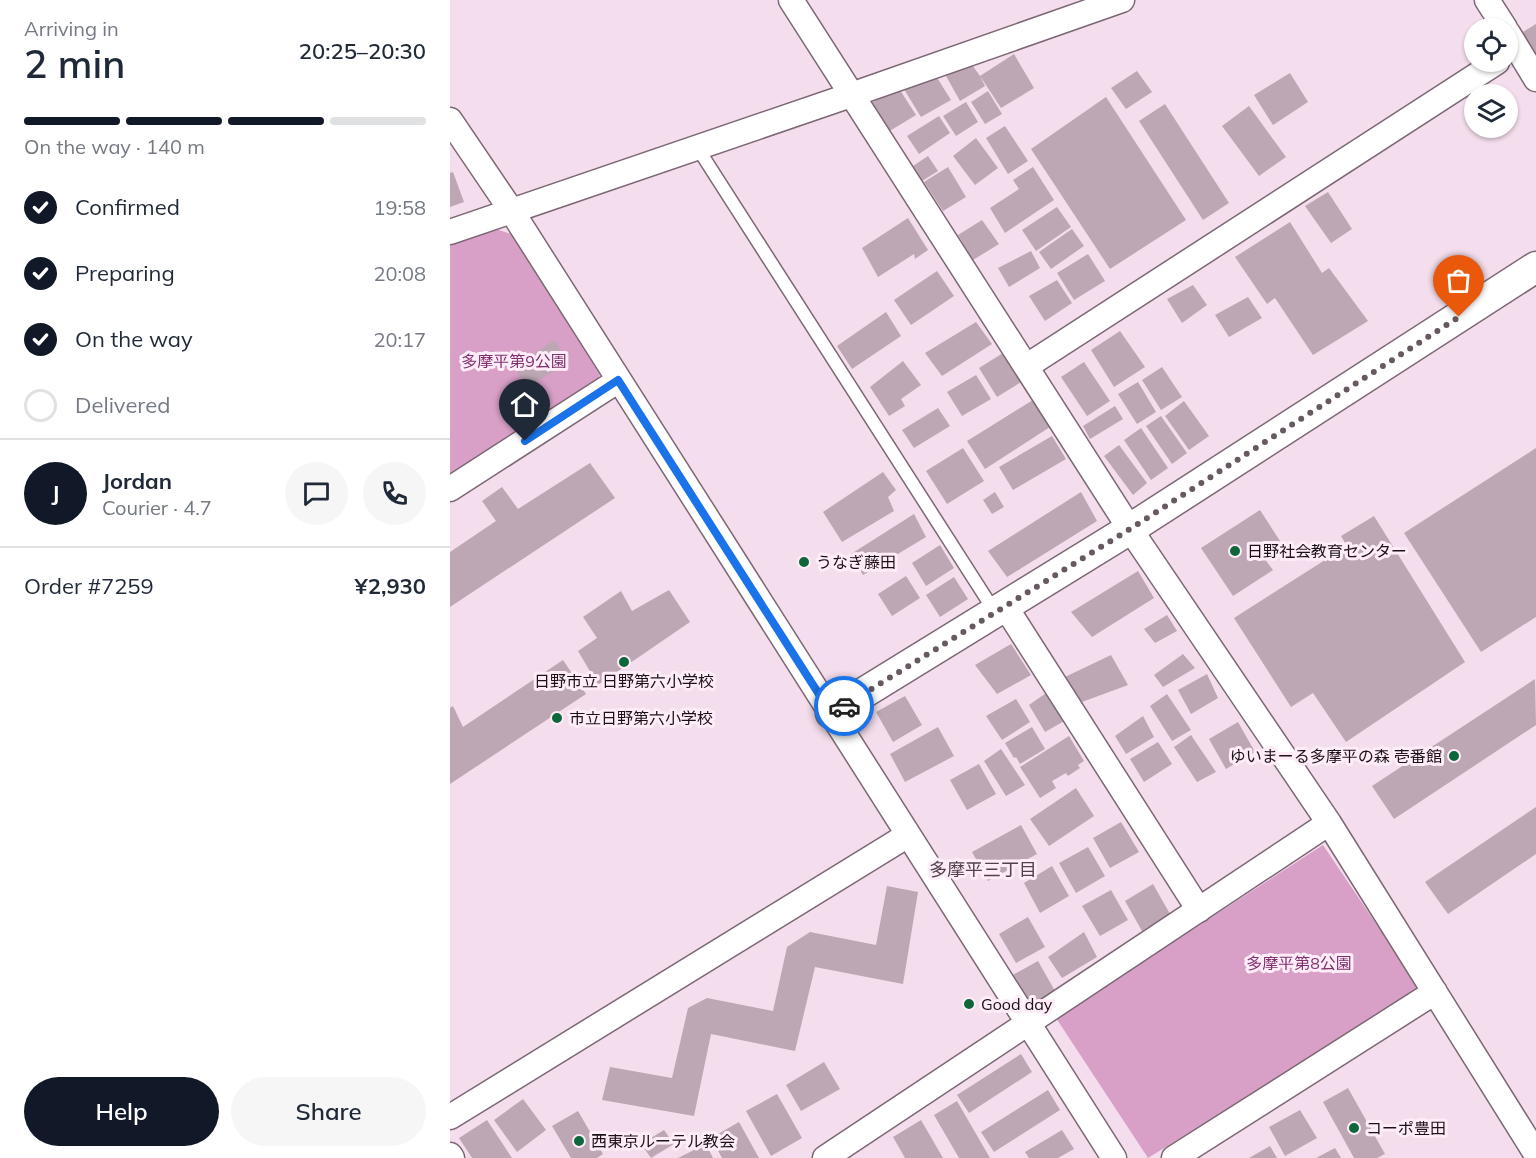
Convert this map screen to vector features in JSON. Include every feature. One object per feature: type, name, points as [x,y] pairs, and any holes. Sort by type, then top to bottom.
[{"type":"street","points":[[791,0],[1130,529],[1329,823],[1536,1154]]},
{"type":"street","points":[[450,231],[1122,0]]},
{"type":"street","points":[[1487,0],[1495,18]]},
{"type":"street","points":[[1518,58],[1536,79]]},
{"type":"street","points":[[1027,366],[1467,72]]},
{"type":"street","points":[[450,120],[511,210],[1114,1158]]},
{"type":"street","points":[[831,713],[1130,529],[1536,267]]},
{"type":"street","points":[[450,489],[618,380]]},
{"type":"street","points":[[1000,609],[1199,910]]},
{"type":"street","points":[[825,1158],[1329,823]]},
{"type":"street","points":[[450,1117],[908,835]]},
{"type":"street","points":[[1174,1158],[1435,992]]},
{"type":"lane","points":[[697,147],[1000,609]]},
{"type":"green space","name":"多摩平第9公園","points":[[496,229],[511,234],[600,375],[594,386],[450,479],[450,245]]},
{"type":"green space","name":"多摩平第8公園","points":[[1323,845],[1420,989],[1148,1158],[1056,1018]]},
{"type":"building","points":[[1536,24],[1536,55],[1521,33]]},
{"type":"building","points":[[1014,54],[1034,88],[1001,108],[980,76]]},
{"type":"building","points":[[970,62],[985,86],[960,101],[946,76]]},
{"type":"building","points":[[1137,71],[1152,92],[1126,109],[1111,88]]},
{"type":"building","points":[[1290,73],[1308,102],[1273,125],[1254,95]]},
{"type":"building","points":[[936,76],[951,100],[921,117],[902,86]]},
{"type":"building","points":[[898,87],[916,115],[888,132],[870,104]]},
{"type":"building","points":[[988,91],[1002,114],[985,124],[971,102]]},
{"type":"building","points":[[1106,97],[1186,220],[1110,269],[1031,149]]},
{"type":"building","points":[[966,102],[978,122],[956,136],[943,116]]},
{"type":"building","points":[[1165,104],[1229,203],[1203,220],[1139,121]]},
{"type":"building","points":[[1249,106],[1286,157],[1259,176],[1222,126]]},
{"type":"building","points":[[939,116],[950,133],[919,154],[907,136]]},
{"type":"building","points":[[1005,126],[1028,161],[1008,174],[986,138]]},
{"type":"building","points":[[976,138],[998,168],[975,185],[953,156]]},
{"type":"building","points":[[928,156],[938,171],[922,181],[913,166]]},
{"type":"building","points":[[948,167],[966,197],[943,211],[924,182]]},
{"type":"building","points":[[1033,167],[1054,200],[1005,233],[990,208],[1019,189],[1013,180]]},
{"type":"building","points":[[453,172],[464,202],[450,207],[450,173]]},
{"type":"building","points":[[1328,192],[1352,229],[1331,243],[1305,206]]},
{"type":"building","points":[[1057,207],[1071,227],[1036,251],[1022,230]]},
{"type":"building","points":[[908,218],[928,250],[915,259],[914,254],[878,277],[862,248]]},
{"type":"building","points":[[982,220],[999,244],[973,260],[958,235]]},
{"type":"building","points":[[1290,222],[1322,273],[1329,268],[1368,321],[1313,355],[1275,298],[1267,304],[1235,257]]},
{"type":"building","points":[[1072,229],[1084,246],[1051,269],[1039,252]]},
{"type":"building","points":[[1031,251],[1040,268],[1009,287],[998,268]]},
{"type":"building","points":[[1088,254],[1105,281],[1074,300],[1057,273]]},
{"type":"building","points":[[937,271],[954,296],[911,325],[894,300]]},
{"type":"building","points":[[1057,280],[1072,303],[1045,321],[1029,296]]},
{"type":"building","points":[[1193,285],[1207,305],[1182,323],[1167,299]]},
{"type":"building","points":[[1248,297],[1262,318],[1229,337],[1215,315]]},
{"type":"building","points":[[886,312],[901,336],[852,369],[837,346]]},
{"type":"building","points":[[976,322],[992,344],[942,376],[925,353]]},
{"type":"building","points":[[1120,331],[1145,367],[1114,387],[1091,350]]},
{"type":"building","points":[[555,340],[568,364],[526,387],[514,366]]},
{"type":"building","points":[[1003,353],[1021,382],[997,397],[979,368]]},
{"type":"building","points":[[903,361],[921,385],[901,399],[905,406],[889,416],[870,387]]},
{"type":"building","points":[[1084,362],[1110,401],[1087,416],[1061,377]]},
{"type":"building","points":[[1162,367],[1182,397],[1161,410],[1142,380]]},
{"type":"building","points":[[976,375],[991,399],[962,416],[947,392]]},
{"type":"building","points":[[1138,382],[1156,412],[1137,424],[1118,394]]},
{"type":"building","points":[[1033,400],[1050,427],[985,469],[967,441]]},
{"type":"building","points":[[1184,401],[1209,436],[1189,450],[1165,416]]},
{"type":"building","points":[[1115,406],[1123,419],[1090,439],[1083,426]]},
{"type":"building","points":[[938,408],[950,426],[914,448],[902,430]]},
{"type":"building","points":[[1161,416],[1187,453],[1172,464],[1146,426]]},
{"type":"building","points":[[1141,428],[1168,468],[1151,480],[1124,440]]},
{"type":"building","points":[[1052,436],[1066,459],[1013,490],[999,467]]},
{"type":"building","points":[[1119,445],[1147,483],[1133,495],[1104,456]]},
{"type":"building","points":[[963,448],[984,481],[947,504],[926,471]]},
{"type":"building","points":[[1536,448],[1536,617],[1481,652],[1404,533]]},
{"type":"building","points":[[590,463],[615,498],[450,607],[450,552],[496,521],[482,501],[502,487],[518,509]]},
{"type":"building","points":[[883,472],[896,490],[888,497],[894,511],[842,542],[823,512]]},
{"type":"building","points":[[995,492],[1004,507],[992,514],[983,500]]},
{"type":"building","points":[[1081,492],[1097,521],[1007,577],[988,551]]},
{"type":"building","name":"日野社会教育センター","points":[[1260,510],[1280,541],[1261,554],[1273,570],[1233,596],[1201,548]]},
{"type":"building","points":[[914,514],[926,537],[863,575],[851,554]]},
{"type":"building","points":[[1374,516],[1465,662],[1346,742],[1313,693],[1291,707],[1234,618],[1347,546],[1341,536]]},
{"type":"building","points":[[940,545],[954,568],[926,586],[912,563]]},
{"type":"building","points":[[1138,571],[1154,598],[1092,637],[1071,612]]},
{"type":"building","points":[[906,576],[920,598],[892,616],[878,594]]},
{"type":"building","points":[[954,577],[968,599],[940,617],[926,595]]},
{"type":"building","points":[[669,590],[690,622],[598,685],[578,651],[597,638],[583,617],[621,591],[632,611]]},
{"type":"building","points":[[1167,615],[1177,631],[1155,643],[1144,629]]},
{"type":"building","points":[[1011,644],[1031,675],[997,694],[975,665]]},
{"type":"building","points":[[1183,654],[1195,668],[1163,687],[1154,675]]},
{"type":"building","points":[[1111,655],[1128,685],[1082,702],[1065,677]]},
{"type":"building","points":[[563,660],[586,694],[450,784],[450,708],[453,706],[463,727]]},
{"type":"building","points":[[1207,674],[1218,698],[1191,714],[1178,690]]},
{"type":"building","name":"ゆいまーる多摩平の森 壱番館","points":[[1535,679],[1536,725],[1394,819],[1372,786]]},
{"type":"building","points":[[1049,691],[1066,720],[1045,732],[1029,705]]},
{"type":"building","points":[[1167,694],[1191,730],[1172,741],[1150,706]]},
{"type":"building","points":[[905,696],[922,725],[893,742],[876,712]]},
{"type":"building","points":[[1016,699],[1030,722],[1002,740],[986,716]]},
{"type":"building","points":[[1143,716],[1154,737],[1126,754],[1115,736]]},
{"type":"building","points":[[1238,722],[1255,752],[1226,769],[1209,739]]},
{"type":"building","points":[[938,727],[954,756],[905,782],[890,754]]},
{"type":"building","points":[[1032,727],[1045,749],[1020,764],[1005,743]]},
{"type":"building","points":[[1191,735],[1216,772],[1197,782],[1174,747]]},
{"type":"building","points":[[1069,736],[1084,761],[1078,765],[1080,768],[1068,776],[1066,773],[1052,781],[1056,788],[1040,798],[1020,767]]},
{"type":"building","points":[[1158,742],[1172,764],[1144,782],[1130,759]]},
{"type":"building","points":[[1001,749],[1025,785],[1006,796],[984,761]]},
{"type":"building","points":[[979,764],[996,794],[967,810],[950,780]]},
{"type":"building","points":[[1076,788],[1094,816],[1049,846],[1030,819]]},
{"type":"building","points":[[1536,807],[1536,854],[1448,914],[1425,882]]},
{"type":"building","points":[[1121,822],[1139,852],[1110,868],[1093,838]]},
{"type":"building","points":[[1021,825],[1037,854],[988,881],[972,852]]},
{"type":"building","points":[[1088,847],[1105,876],[1076,893],[1059,863]]},
{"type":"building","points":[[1052,866],[1069,896],[1040,913],[1024,883]]},
{"type":"building","points":[[1153,884],[1170,914],[1142,931],[1125,901]]},
{"type":"building","points":[[887,886],[918,892],[903,984],[815,967],[795,1051],[711,1034],[694,1116],[602,1100],[610,1067],[672,1078],[688,1008],[707,998],[773,1011],[787,947],[810,932],[876,945]]},
{"type":"building","points":[[1111,890],[1128,920],[1100,936],[1082,906]]},
{"type":"building","points":[[1028,917],[1045,947],[1016,963],[999,934]]},
{"type":"building","points":[[1084,932],[1097,957],[1062,978],[1048,957]]},
{"type":"building","points":[[1038,961],[1055,991],[1026,1007],[1009,977]]},
{"type":"building","points":[[1021,1054],[1032,1072],[969,1113],[957,1095]]},
{"type":"building","points":[[824,1062],[840,1089],[801,1111],[786,1085]]},
{"type":"building","name":"コーポ豊田","points":[[1348,1088],[1385,1154],[1377,1158],[1354,1158],[1323,1102]]},
{"type":"building","points":[[1048,1090],[1060,1110],[994,1152],[981,1132]]},
{"type":"building","points":[[777,1094],[802,1138],[771,1156],[746,1111]]},
{"type":"building","points":[[523,1099],[546,1130],[517,1152],[494,1120]]},
{"type":"building","points":[[957,1101],[990,1158],[959,1158],[934,1115]]},
{"type":"building","points":[[1300,1110],[1317,1138],[1285,1156],[1269,1127]]},
{"type":"building","points":[[578,1111],[603,1154],[597,1158],[571,1158],[552,1126]]},
{"type":"building","points":[[487,1120],[512,1158],[472,1158],[459,1138]]},
{"type":"building","points":[[921,1120],[943,1158],[905,1158],[893,1137]]},
{"type":"building","points":[[739,1122],[759,1158],[722,1158],[711,1138]]},
{"type":"building","points":[[664,1130],[674,1144],[651,1158],[641,1144]]},
{"type":"building","points":[[1062,1130],[1074,1149],[1058,1158],[1029,1158],[1025,1152]]},
{"type":"building","points":[[706,1144],[713,1158],[678,1158]]},
{"type":"building","points":[[1270,1146],[1277,1158],[1249,1158]]},
{"type":"building","points":[[1335,1148],[1341,1158],[1316,1158]]},
{"type":"way so far","points":[[844,706],[1130,529],[1459,317]]},
{"type":"place","name":"日野社会教育センター","points":[[1235,551]]},
{"type":"place","name":"うなぎ藤田","points":[[804,562]]},
{"type":"place","name":"日野市立 日野第六小学校","points":[[624,662]]},
{"type":"place","name":"市立日野第六小学校","points":[[557,718]]},
{"type":"place","name":"ゆいまーる多摩平の森 壱番館","points":[[1454,756]]},
{"type":"place","name":"Good day","points":[[969,1004]]},
{"type":"place","name":"コーポ豊田","points":[[1354,1128]]},
{"type":"place","name":"西東京ルーテル教会","points":[[579,1141]]},
{"type":"district","name":"多摩平三丁目","points":[[983,869]]},
{"type":"route","points":[[525,441],[618,380],[831,713],[844,706]]}]
